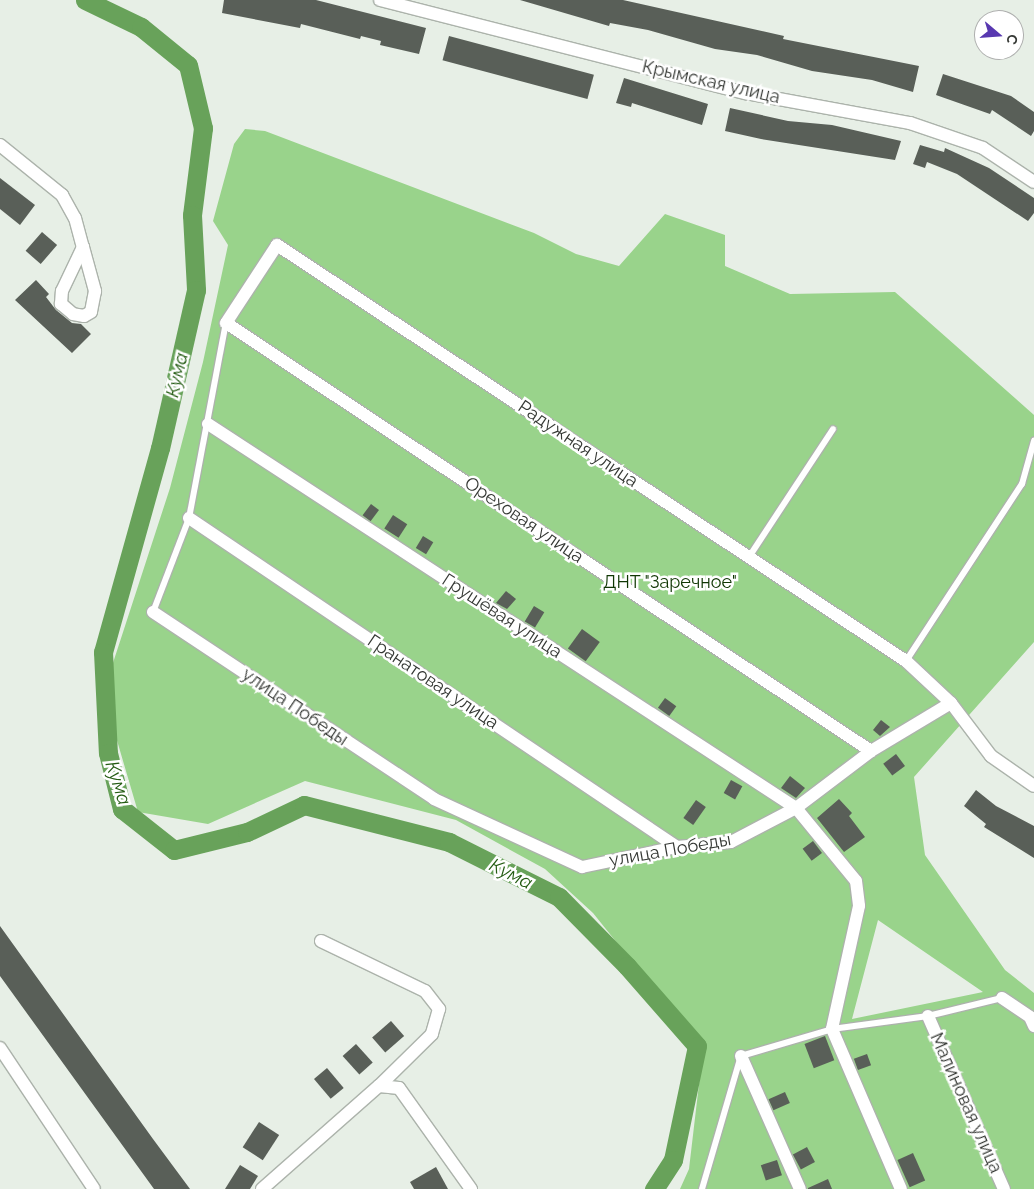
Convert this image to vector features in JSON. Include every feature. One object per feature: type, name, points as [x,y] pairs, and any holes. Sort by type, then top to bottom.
[{"type":"street","name":"Крымская улица","points":[[380,0],[746,93],[910,124],[983,148],[1034,182]]},
{"type":"street","points":[[0,145],[62,195],[75,218],[83,247],[95,302],[91,312],[84,316],[73,314],[61,304],[62,291],[83,247]]},
{"type":"street","name":"Радужная улица","points":[[226,323],[277,245],[906,661],[951,703]]},
{"type":"street","name":"Ореховая улица","points":[[226,323],[871,751]]},
{"type":"street","name":"Грушёвая улица","points":[[208,424],[796,808],[856,882],[859,906],[832,1029]]},
{"type":"street","name":"Гранатовая улица","points":[[189,518],[677,846]]},
{"type":"street","name":"улица Победы","points":[[153,612],[434,799],[582,867],[677,846],[731,842],[796,808],[871,751],[951,703]]},
{"type":"street","points":[[951,703],[991,756],[1034,786]]},
{"type":"street","points":[[262,1189],[379,1086],[432,1034],[439,1009],[425,991],[321,941]]},
{"type":"street","points":[[1002,998],[1030,1017],[1034,1026]]},
{"type":"street","name":"Малиновая улица","points":[[928,1016],[1004,1189]]},
{"type":"street","points":[[832,1029],[901,1189]]},
{"type":"street","points":[[0,1048],[94,1189]]},
{"type":"street","points":[[741,1056],[800,1189]]},
{"type":"street","points":[[379,1086],[399,1088],[471,1189]]},
{"type":"lane","points":[[153,612],[189,518],[226,323]]},
{"type":"lane","points":[[749,557],[833,429]]},
{"type":"lane","points":[[906,661],[1022,484],[1034,441]]},
{"type":"lane","points":[[702,1189],[741,1056],[832,1029],[928,1016],[1002,998]]},
{"type":"green space","name":"ДНТ \"Заречное\"","points":[[245,129],[265,131],[534,233],[576,254],[619,266],[665,214],[725,235],[725,266],[790,294],[895,292],[1034,415],[1034,642],[914,777],[925,855],[1005,970],[1034,993],[1034,1189],[680,1189],[689,1169],[703,1050],[593,913],[545,869],[456,820],[305,781],[208,824],[138,812],[116,737],[111,669],[170,488],[203,362],[228,245],[213,221],[234,144]],"holes":[[[878,920],[983,992],[852,1019]]]},
{"type":"building","points":[[224,0],[316,0],[426,28],[419,54],[380,45],[381,41],[361,36],[360,39],[301,24],[300,28],[222,13]]},
{"type":"building","points":[[520,0],[623,0],[784,36],[783,39],[919,66],[913,92],[872,80],[812,71],[757,55],[715,49],[648,30],[610,23],[609,26]]},
{"type":"building","points":[[449,36],[594,75],[587,99],[443,60]]},
{"type":"building","points":[[943,74],[1011,96],[1034,112],[1034,131],[1031,136],[992,110],[990,114],[936,95]]},
{"type":"building","points":[[624,78],[708,104],[702,125],[632,103],[631,107],[616,103]]},
{"type":"building","points":[[730,108],[788,121],[832,125],[901,141],[895,160],[761,139],[725,131]]},
{"type":"building","points":[[920,145],[944,152],[945,148],[989,168],[1034,198],[1034,213],[1028,221],[957,174],[927,162],[925,168],[913,164]]},
{"type":"building","points":[[0,178],[35,205],[20,225],[0,209]]},
{"type":"building","points":[[42,232],[57,245],[41,264],[26,251]]},
{"type":"building","points":[[36,280],[49,294],[46,297],[56,310],[72,323],[81,324],[91,334],[72,353],[15,300]]},
{"type":"building","points":[[371,504],[379,510],[371,521],[363,515]]},
{"type":"building","points":[[393,515],[407,524],[399,538],[384,528]]},
{"type":"building","points":[[423,536],[433,542],[426,554],[416,548]]},
{"type":"building","points":[[506,591],[516,599],[507,609],[496,603]]},
{"type":"building","points":[[534,606],[544,612],[535,628],[525,621]]},
{"type":"building","points":[[582,629],[600,642],[586,661],[568,648]]},
{"type":"building","points":[[665,698],[676,706],[669,716],[658,708]]},
{"type":"building","points":[[881,720],[890,727],[880,736],[873,730]]},
{"type":"building","points":[[896,754],[905,766],[892,776],[883,764]]},
{"type":"building","points":[[790,776],[805,788],[796,798],[781,788]]},
{"type":"building","points":[[731,780],[742,786],[735,799],[724,793]]},
{"type":"building","points":[[976,790],[996,806],[1034,826],[1034,858],[984,827],[986,824],[964,806]]},
{"type":"building","points":[[839,799],[852,813],[849,816],[865,837],[844,852],[817,818]]},
{"type":"building","points":[[696,800],[706,807],[693,825],[683,818]]},
{"type":"building","points":[[813,841],[822,853],[812,861],[803,849]]},
{"type":"building","points":[[0,926],[190,1189],[154,1189],[0,976]]},
{"type":"building","points":[[391,1021],[404,1036],[385,1052],[372,1037]]},
{"type":"building","points":[[825,1036],[834,1060],[814,1068],[804,1044]]},
{"type":"building","points":[[356,1044],[373,1063],[359,1075],[343,1056]]},
{"type":"building","points":[[867,1054],[871,1065],[858,1070],[854,1059]]},
{"type":"building","points":[[327,1068],[344,1088],[331,1099],[314,1079]]},
{"type":"building","points":[[785,1092],[790,1103],[773,1110],[769,1099]]},
{"type":"building","points":[[259,1122],[279,1135],[263,1160],[243,1147]]},
{"type":"building","points":[[807,1147],[815,1162],[801,1170],[793,1155]]},
{"type":"building","points":[[913,1153],[925,1180],[910,1187],[897,1160]]},
{"type":"building","points":[[777,1160],[782,1175],[766,1180],[761,1165]]},
{"type":"building","points":[[240,1165],[258,1176],[250,1189],[225,1189]]},
{"type":"building","points":[[436,1167],[448,1189],[414,1189],[410,1182]]},
{"type":"building","points":[[828,1179],[832,1189],[808,1189],[808,1188]]},
{"type":"waterway","name":"Кума","points":[[85,0],[141,27],[188,65],[203,128],[192,215],[196,290],[160,448],[103,652],[108,753],[122,809],[174,850],[247,832],[304,805],[449,842],[559,897],[627,966],[697,1046],[673,1160],[654,1189]]}]
